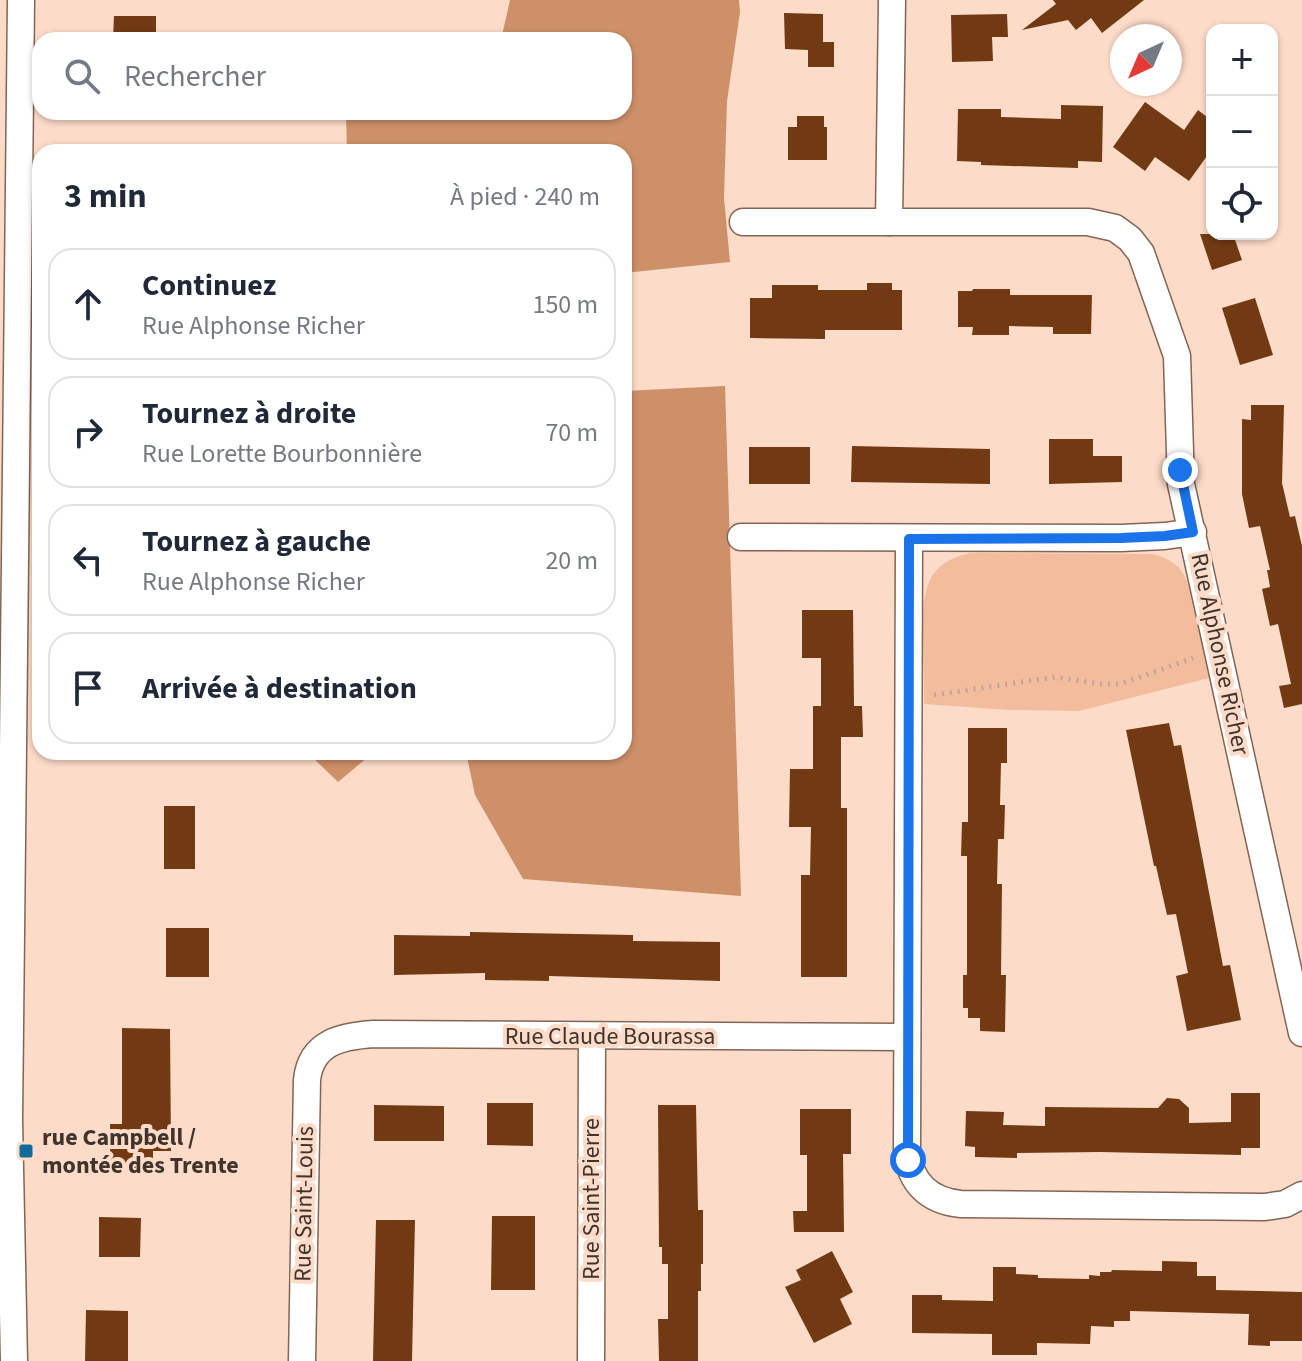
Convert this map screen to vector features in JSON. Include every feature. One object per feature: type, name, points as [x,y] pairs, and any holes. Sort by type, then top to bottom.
[{"type":"street","points":[[14,1361],[5,1120],[8,420],[21,0]]},
{"type":"street","points":[[889,222],[892,0]]},
{"type":"street","name":"Rue Alphonse Richer","points":[[743,222],[1088,222],[1115,228],[1130,239],[1146,265],[1177,356],[1180,470],[1302,1033]]},
{"type":"street","points":[[741,537],[1121,538],[1193,532]]},
{"type":"street","points":[[909,539],[908,1160],[919,1185],[941,1200],[961,1204],[1265,1207],[1285,1204],[1302,1195]]},
{"type":"street","name":"Rue Claude Bourassa","points":[[318,1051],[339,1038],[374,1034],[907,1037]]},
{"type":"street","name":"Rue Saint-Pierre","points":[[591,1361],[592,1036]]},
{"type":"street","name":"Rue Saint-Louis","points":[[302,1361],[307,1080],[310,1064],[318,1051]]},
{"type":"path","points":[[926,696],[1055,677],[1120,684],[1183,658],[1202,655]]},
{"type":"shaded area","points":[[510,0],[739,0],[740,12],[727,101],[724,198],[730,262],[632,272],[632,144],[347,144],[346,120],[632,120],[632,32],[503,32]]},
{"type":"shaded area","points":[[725,386],[741,896],[523,879],[475,795],[468,760],[632,760],[632,391]]},
{"type":"shaded area","points":[[970,553],[1151,554],[1166,559],[1179,568],[1190,589],[1209,678],[1079,711],[924,704],[923,611],[928,585],[942,565]]},
{"type":"shaded area","points":[[315,760],[364,760],[338,782]]},
{"type":"building","points":[[1053,0],[1144,0],[1102,33],[1091,18],[1076,30],[1068,20],[1022,30],[1056,4]]},
{"type":"building","points":[[784,13],[823,14],[823,42],[834,42],[834,67],[808,67],[808,50],[785,49]]},
{"type":"building","points":[[1007,14],[1008,37],[992,37],[993,61],[952,62],[951,15]]},
{"type":"building","points":[[114,16],[156,16],[156,32],[113,32]]},
{"type":"building","points":[[1145,102],[1184,130],[1198,110],[1206,116],[1206,157],[1189,181],[1155,157],[1145,171],[1113,147]]},
{"type":"building","points":[[1061,105],[1103,106],[1102,162],[1078,161],[1078,168],[981,165],[981,162],[957,161],[958,109],[1001,109],[1001,117],[1061,119]]},
{"type":"building","points":[[797,116],[824,116],[827,160],[788,160],[788,127],[797,127]]},
{"type":"building","points":[[1200,234],[1206,234],[1206,240],[1235,240],[1242,260],[1212,270]]},
{"type":"building","points":[[867,283],[892,283],[892,290],[902,290],[902,330],[825,330],[825,339],[750,338],[750,298],[772,298],[772,285],[818,285],[818,290],[867,290]]},
{"type":"building","points":[[1010,289],[1010,295],[1092,295],[1091,334],[1053,334],[1053,327],[1009,326],[1009,335],[972,335],[973,327],[958,327],[958,291]]},
{"type":"building","points":[[1255,298],[1273,355],[1240,365],[1222,308]]},
{"type":"building","points":[[1251,405],[1284,405],[1282,483],[1290,517],[1295,516],[1302,546],[1302,704],[1284,708],[1279,686],[1291,684],[1278,624],[1270,626],[1262,589],[1270,587],[1267,570],[1270,570],[1260,526],[1249,528],[1242,494],[1242,419],[1251,420]]},
{"type":"building","points":[[1049,439],[1093,439],[1093,456],[1122,456],[1122,482],[1049,484]]},
{"type":"building","points":[[852,446],[990,449],[990,484],[851,482]]},
{"type":"building","points":[[749,447],[810,447],[810,484],[749,484]]},
{"type":"building","points":[[802,610],[853,610],[854,706],[862,706],[863,737],[841,737],[841,808],[847,808],[847,977],[801,977],[801,875],[810,875],[811,827],[789,827],[790,769],[813,769],[813,706],[821,706],[821,658],[802,658]]},
{"type":"building","points":[[1169,723],[1174,746],[1181,745],[1223,966],[1230,965],[1241,1020],[1187,1031],[1176,976],[1188,973],[1176,914],[1167,915],[1154,866],[1126,730]]},
{"type":"building","points":[[968,728],[1007,728],[1007,763],[1001,763],[1000,805],[1005,805],[1004,839],[998,839],[997,884],[1002,884],[1001,975],[1006,975],[1005,1032],[980,1031],[980,1018],[968,1018],[968,1008],[963,1008],[963,975],[967,975],[967,856],[961,856],[962,822],[968,822]]},
{"type":"building","points":[[164,806],[195,806],[195,869],[164,869]]},
{"type":"building","points":[[166,928],[209,928],[209,977],[166,977]]},
{"type":"building","points":[[470,932],[633,935],[633,941],[720,942],[720,981],[549,976],[549,981],[485,980],[485,973],[394,975],[394,935],[470,936]]},
{"type":"building","points":[[122,1028],[170,1029],[171,1151],[153,1151],[153,1170],[110,1169],[110,1124],[122,1124]]},
{"type":"building","points":[[1231,1093],[1260,1093],[1260,1148],[1241,1148],[1241,1155],[1100,1152],[1017,1153],[1017,1158],[975,1157],[975,1147],[965,1146],[966,1111],[1004,1112],[1003,1125],[1045,1126],[1045,1107],[1158,1108],[1167,1098],[1179,1099],[1189,1108],[1189,1123],[1231,1122]]},
{"type":"building","points":[[487,1103],[533,1103],[533,1146],[487,1145]]},
{"type":"building","points":[[374,1105],[444,1106],[444,1141],[374,1141]]},
{"type":"building","points":[[658,1105],[696,1105],[698,1210],[703,1210],[698,1361],[659,1361],[658,1319],[668,1319],[668,1264],[662,1264],[662,1247],[659,1247]]},
{"type":"building","points":[[800,1109],[851,1109],[851,1154],[843,1154],[844,1232],[794,1232],[793,1211],[807,1211],[807,1155],[800,1155]]},
{"type":"building","points":[[492,1216],[535,1216],[535,1290],[491,1290]]},
{"type":"building","points":[[99,1217],[141,1218],[140,1257],[99,1257]]},
{"type":"building","points":[[376,1220],[415,1220],[412,1361],[373,1361]]},
{"type":"building","points":[[832,1251],[853,1292],[840,1299],[852,1324],[814,1343],[785,1287],[801,1280],[796,1270]]},
{"type":"building","points":[[1162,1261],[1197,1262],[1197,1276],[1216,1276],[1216,1290],[1302,1292],[1302,1341],[1270,1341],[1270,1346],[1248,1345],[1249,1314],[1130,1311],[1130,1321],[1114,1321],[1114,1327],[1091,1326],[1090,1344],[1037,1343],[1037,1355],[992,1355],[992,1334],[912,1333],[912,1295],[942,1295],[942,1300],[993,1301],[993,1267],[1016,1267],[1016,1274],[1038,1275],[1038,1278],[1089,1279],[1089,1275],[1100,1276],[1100,1272],[1112,1270],[1162,1271]]},
{"type":"building","points":[[86,1310],[128,1311],[128,1361],[85,1361]]},
{"type":"place","name":"rue Campbell / montée des Trente","points":[[26,1151]]},
{"type":"route","points":[[908,1160],[909,539],[1121,538],[1193,532],[1180,470]]}]
